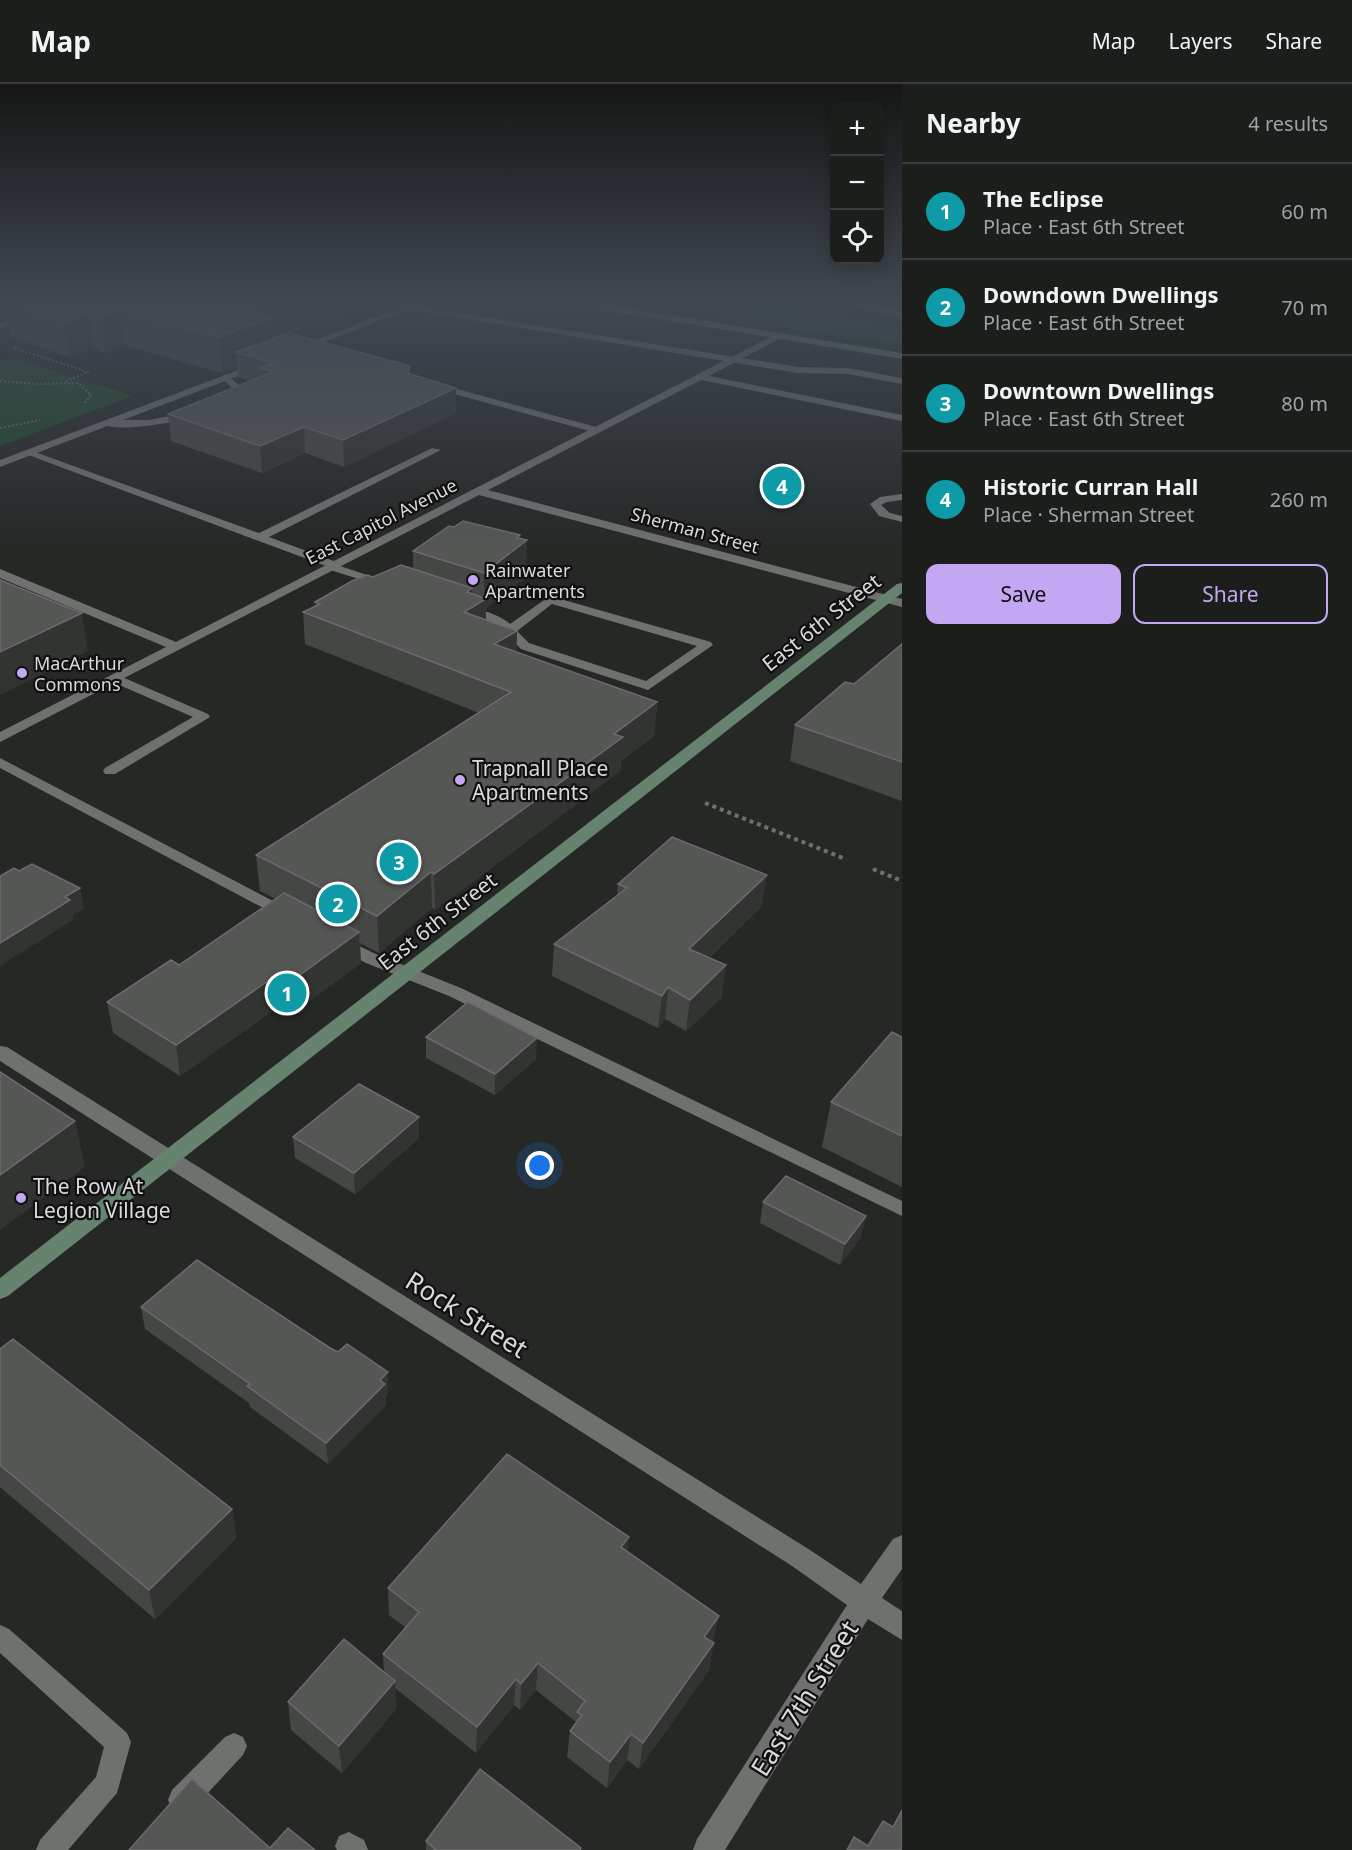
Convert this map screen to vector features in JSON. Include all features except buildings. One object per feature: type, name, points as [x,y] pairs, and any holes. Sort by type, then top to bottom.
[{"type":"street","points":[[0,464],[204,385]]},
{"type":"street","name":"East Capitol Avenue","points":[[0,738],[684,385]]},
{"type":"street","points":[[742,385],[902,418]]},
{"type":"street","name":"Sherman Street","points":[[478,491],[894,601]]},
{"type":"street","points":[[0,573],[175,646]]},
{"type":"street","name":"East 6th Street","points":[[0,1290],[408,972],[894,601],[902,587]]},
{"type":"street","name":"Rock Street","points":[[0,1052],[801,1558],[902,1627]]},
{"type":"street","name":"East 7th Street","points":[[708,1850],[865,1601],[902,1547]]},
{"type":"lane","points":[[222,403],[242,392],[235,385]]},
{"type":"lane","points":[[436,385],[597,430]]},
{"type":"lane","points":[[885,385],[881,388],[892,390]]},
{"type":"lane","points":[[106,423],[141,424],[173,421],[202,411]]},
{"type":"lane","points":[[260,537],[436,450]]},
{"type":"lane","points":[[28,453],[395,588]]},
{"type":"lane","points":[[902,497],[884,499],[876,504],[878,511],[883,514],[902,519]]},
{"type":"lane","points":[[19,597],[37,589]]},
{"type":"lane","points":[[456,608],[501,622],[509,631],[525,646],[648,686],[707,645],[550,600],[509,631]]},
{"type":"lane","points":[[110,771],[203,717],[115,678]]},
{"type":"lane","points":[[0,762],[300,921]]},
{"type":"lane","points":[[320,932],[372,959],[466,997],[902,1209]]},
{"type":"lane","points":[[0,1637],[118,1742],[108,1784],[50,1850]]},
{"type":"lane","points":[[165,1818],[234,1746]]},
{"type":"path","points":[[82,385],[91,395],[83,405]]},
{"type":"path","points":[[0,428],[43,419]]},
{"type":"path","points":[[705,803],[843,858]]},
{"type":"path","points":[[873,869],[902,881]]},
{"type":"green space","points":[[0,385],[99,385],[132,396],[0,446]]},
{"type":"place","name":"Historic Curran Hall","points":[[782,486]]},
{"type":"place","name":"Rainwater Apartments","points":[[473,580]]},
{"type":"place","name":"MacArthur Commons","points":[[22,673]]},
{"type":"place","name":"Trapnall Place Apartments","points":[[460,780]]},
{"type":"place","name":"Downtown Dwellings","points":[[399,862]]},
{"type":"place","name":"Downdown Dwellings","points":[[338,904]]},
{"type":"place","name":"The Eclipse","points":[[287,993]]},
{"type":"place","name":"The Row At Legion Village","points":[[21,1198]]}]
